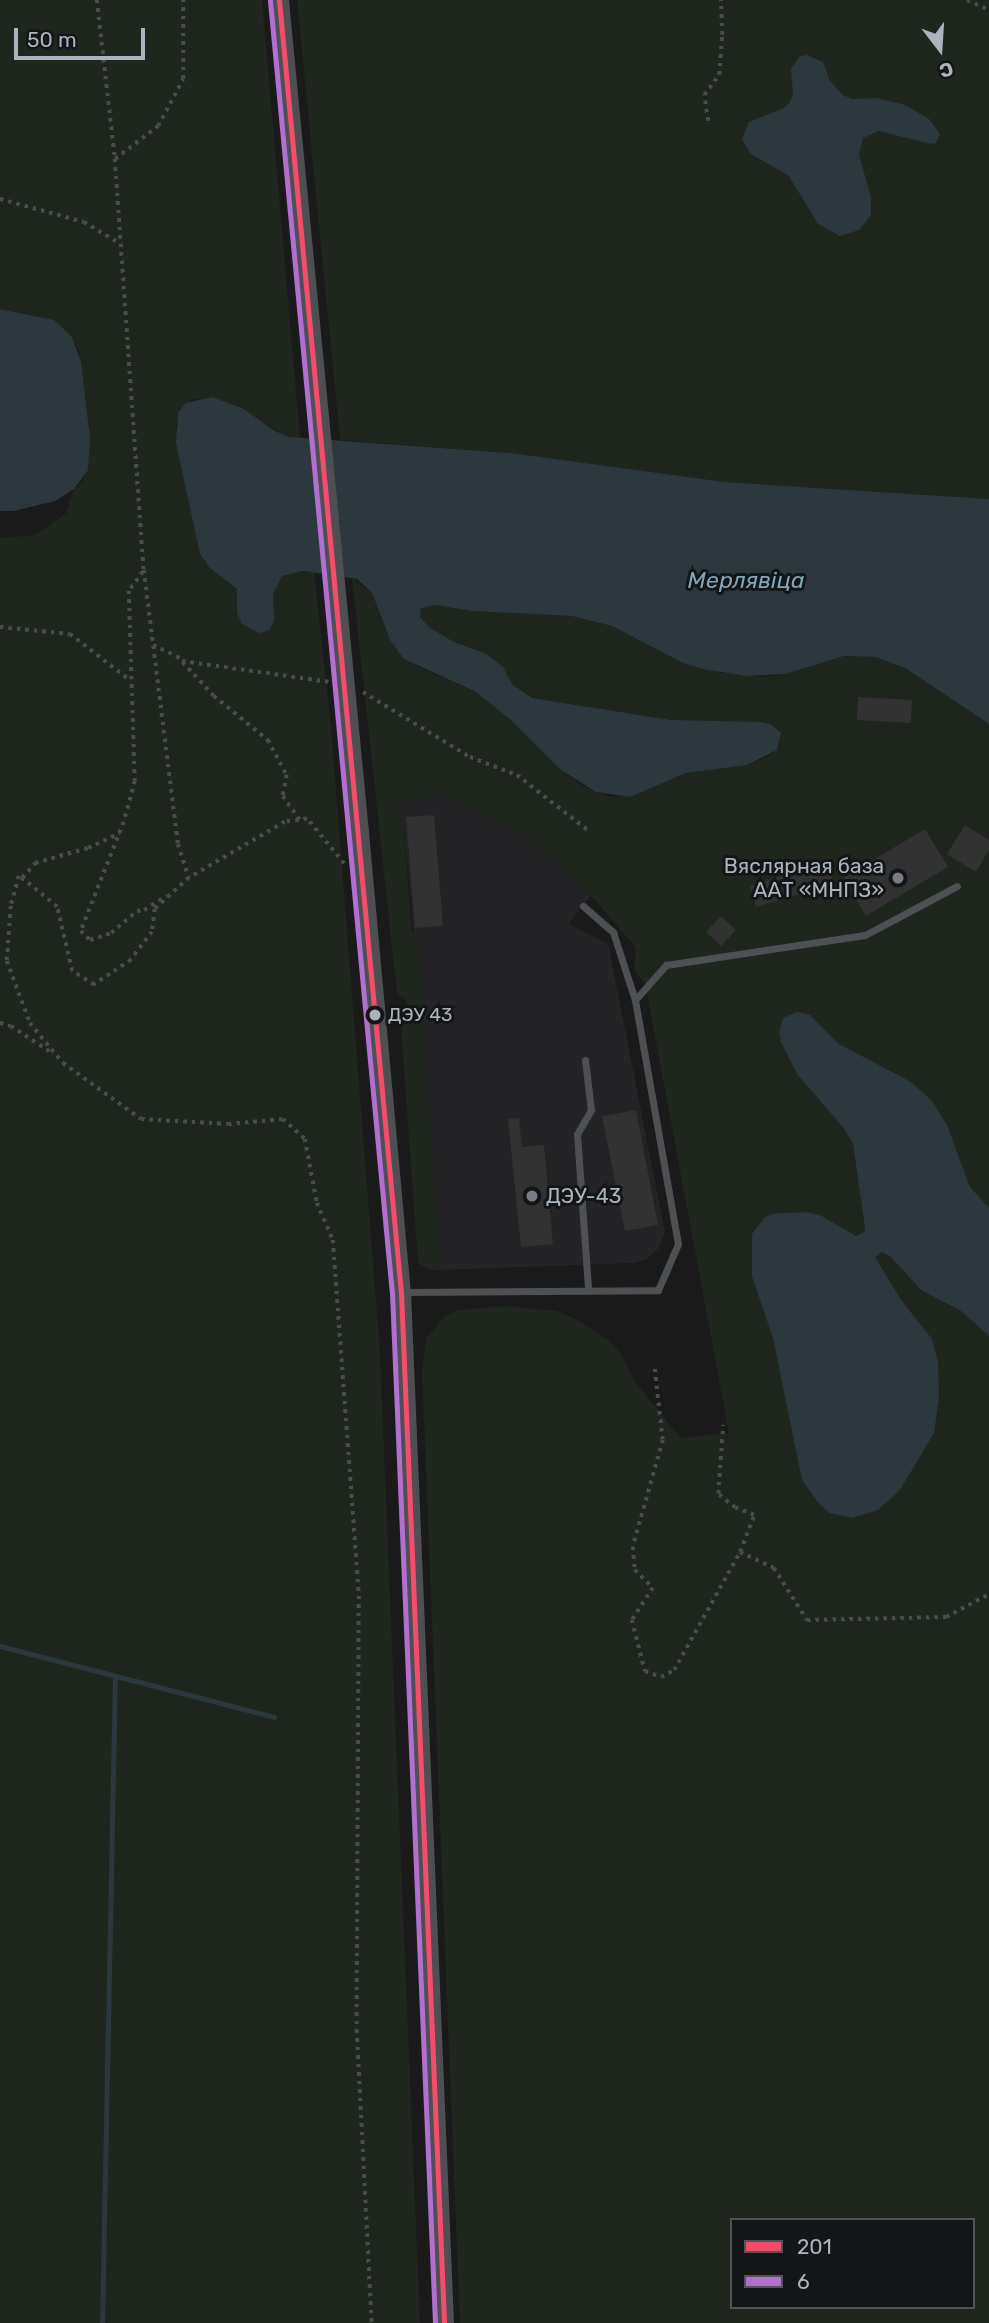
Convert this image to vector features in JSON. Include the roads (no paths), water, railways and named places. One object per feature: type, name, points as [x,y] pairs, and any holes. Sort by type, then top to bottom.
[{"type":"street","points":[[279,0],[401,1292],[444,2323]]},
{"type":"lane","points":[[635,1000],[666,965],[865,935],[957,886]]},
{"type":"lane","points":[[401,1292],[658,1290],[678,1244],[635,1000],[613,932],[583,906]]},
{"type":"lane","points":[[585,1060],[591,1110],[577,1135],[587,1289]]},
{"type":"water","points":[[807,55],[823,62],[830,81],[843,95],[852,99],[877,98],[905,105],[929,119],[940,134],[936,143],[931,144],[879,131],[863,138],[859,155],[871,197],[871,215],[859,230],[840,236],[818,224],[789,176],[751,154],[742,139],[749,122],[784,108],[790,102],[793,94],[791,69],[799,57]]},
{"type":"water","points":[[0,309],[54,320],[72,337],[81,362],[90,438],[88,470],[74,489],[55,501],[14,511],[0,511]]},
{"type":"water","name":"Мерлявіца","points":[[212,397],[244,409],[273,430],[289,437],[511,453],[725,482],[989,499],[989,724],[905,668],[876,657],[844,656],[786,674],[746,676],[702,669],[681,662],[612,626],[572,616],[472,611],[435,605],[421,608],[420,617],[430,628],[454,642],[487,654],[503,667],[512,684],[532,698],[671,720],[760,722],[770,724],[781,733],[777,750],[747,765],[686,773],[630,797],[596,792],[561,770],[511,720],[476,692],[404,659],[390,640],[372,593],[357,579],[303,571],[282,576],[273,594],[274,620],[270,630],[259,633],[242,624],[237,613],[237,589],[209,567],[200,554],[176,443],[178,413],[186,403]]},
{"type":"water","points":[[797,1012],[810,1015],[839,1044],[911,1082],[932,1101],[947,1125],[970,1187],[989,1208],[989,1336],[961,1311],[921,1290],[891,1257],[882,1252],[875,1257],[901,1300],[932,1339],[938,1363],[939,1397],[934,1433],[900,1490],[878,1510],[852,1518],[830,1513],[820,1505],[802,1480],[773,1338],[752,1276],[752,1234],[764,1218],[772,1214],[804,1212],[820,1215],[856,1236],[864,1232],[865,1228],[853,1143],[842,1126],[797,1074],[781,1042],[779,1032],[783,1018]]},
{"type":"waterway","points":[[0,1646],[274,1717]]},
{"type":"waterway","points":[[102,2323],[115,1676]]},
{"type":"place","name":"Вяслярная база ААТ «МНПЗ»","points":[[898,878]]},
{"type":"place","name":"ДЭУ 43","points":[[375,1015]]},
{"type":"place","name":"ДЭУ-43","points":[[532,1196]]}]
